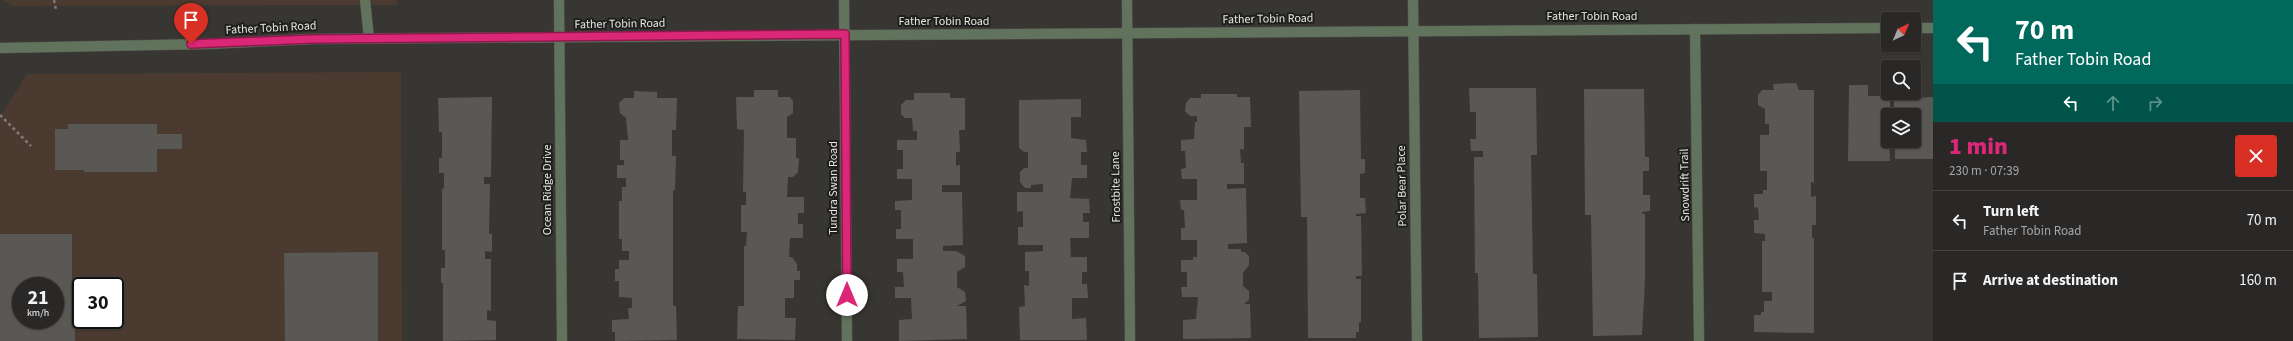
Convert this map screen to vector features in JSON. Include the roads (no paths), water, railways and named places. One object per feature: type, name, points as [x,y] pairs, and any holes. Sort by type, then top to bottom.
[{"type":"street","points":[[365,0],[369,38]]},
{"type":"street","name":"Ocean Ridge Drive","points":[[559,0],[562,341]]},
{"type":"street","name":"Tundra Swan Road","points":[[844,0],[847,341]]},
{"type":"street","name":"Frostbite Lane","points":[[1127,0],[1130,341]]},
{"type":"street","name":"Polar Bear Place","points":[[1413,0],[1417,341]]},
{"type":"street","name":"Father Tobin Road","points":[[0,48],[207,44],[369,38],[559,38],[845,34],[1127,34],[1413,30],[1881,28]]},
{"type":"street","points":[[1921,28],[1933,28]]},
{"type":"street","name":"Snowdrift Trail","points":[[1695,29],[1700,341]]}]
